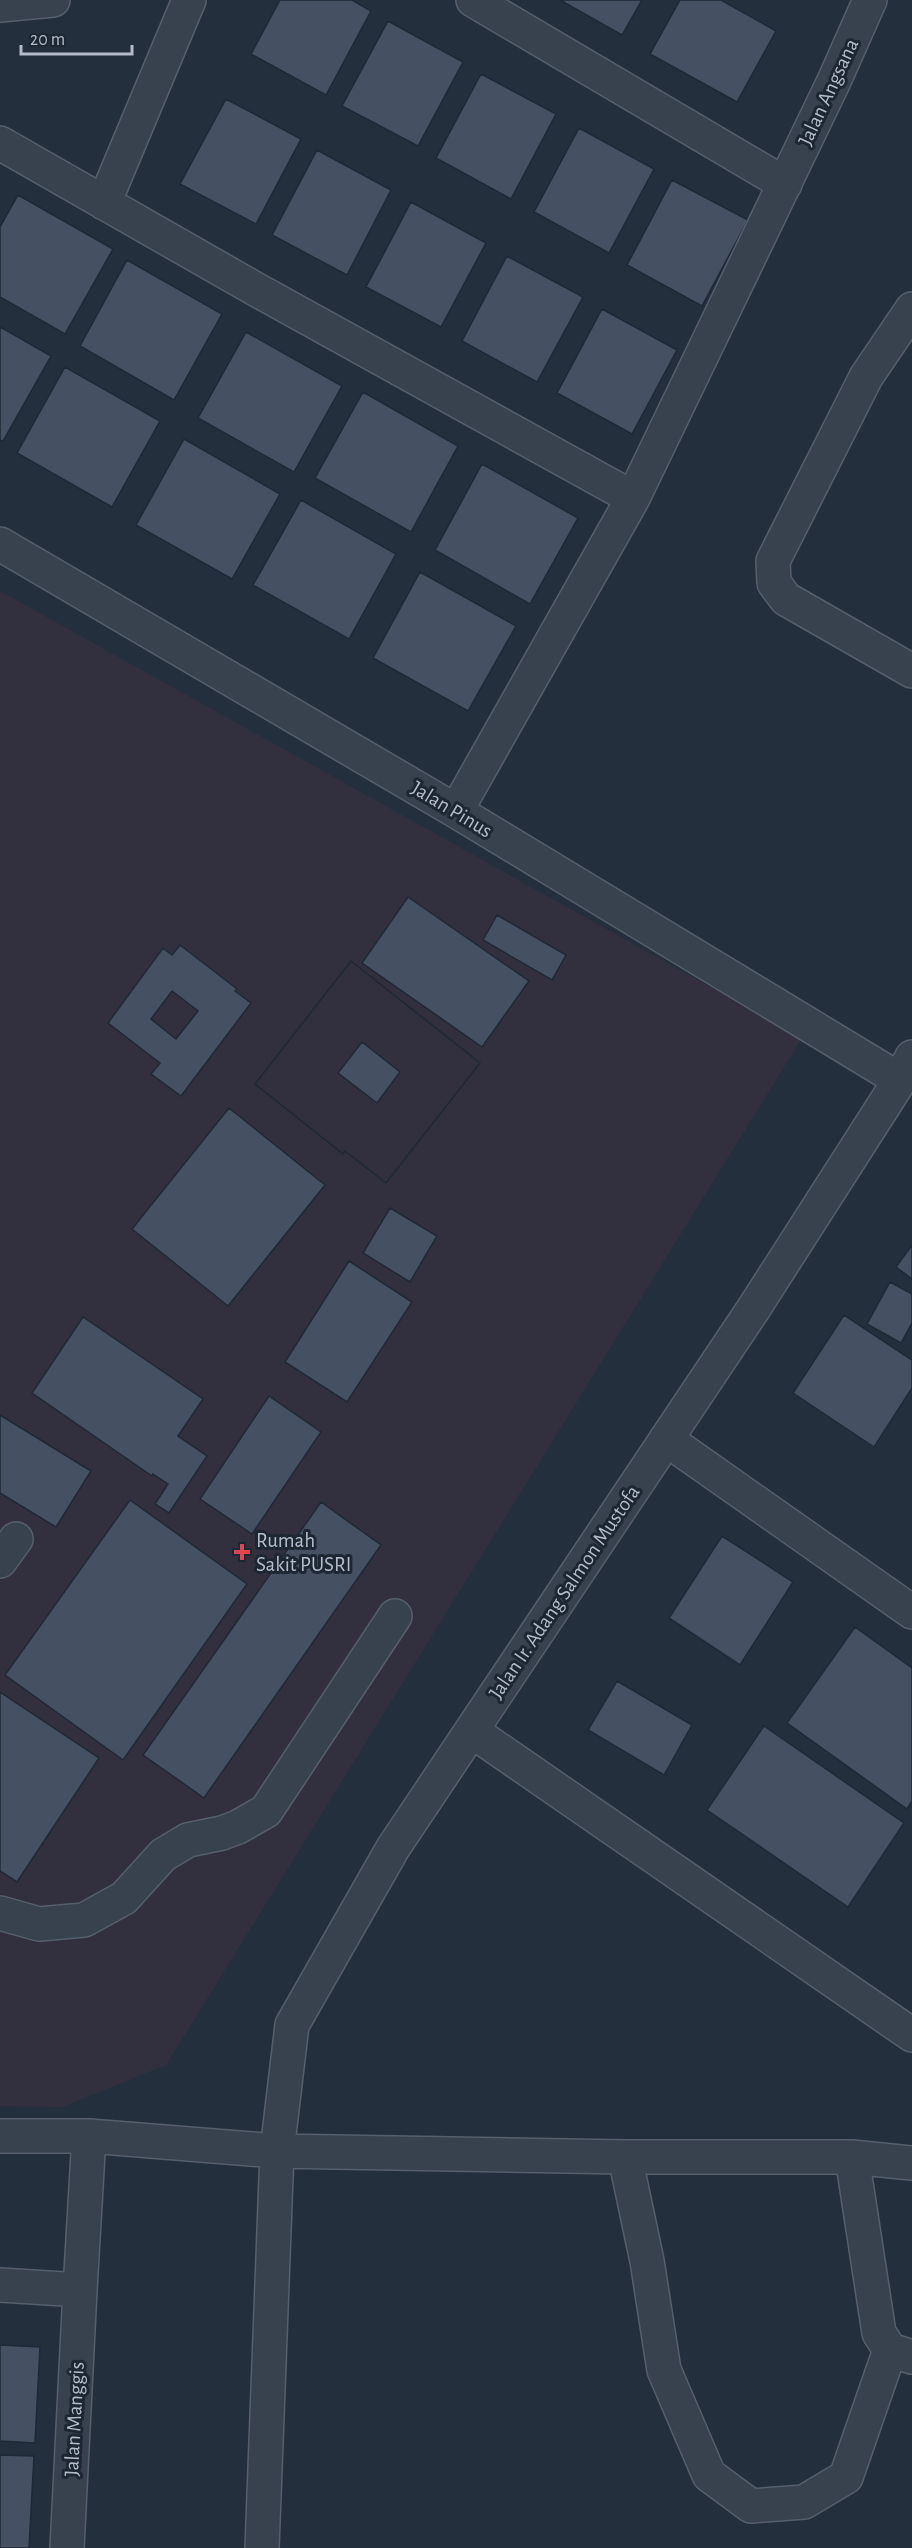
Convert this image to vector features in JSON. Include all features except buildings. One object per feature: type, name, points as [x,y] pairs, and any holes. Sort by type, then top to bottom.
[{"type":"street","points":[[0,5],[53,0]]},
{"type":"street","points":[[104,203],[189,0]]},
{"type":"street","name":"Jalan Angsana","points":[[456,811],[633,498],[785,184],[870,0]]},
{"type":"street","points":[[476,1],[785,184]]},
{"type":"street","points":[[0,143],[250,286],[633,498]]},
{"type":"street","points":[[912,309],[866,377],[773,561],[774,584],[786,599],[912,671]]},
{"type":"street","name":"Jalan Pinus","points":[[0,544],[456,811],[906,1068]]},
{"type":"street","name":"Jalan Ir. Adang Salmon Mustofa","points":[[262,2548],[277,2151],[292,2025],[393,1848],[754,1308],[906,1068]]},
{"type":"street","points":[[666,1439],[912,1612]]},
{"type":"street","points":[[0,1913],[39,1924],[84,1920],[124,1898],[163,1855],[188,1840],[222,1833],[266,1811],[395,1616]]},
{"type":"street","points":[[472,1731],[912,2035]]},
{"type":"street","points":[[0,2136],[89,2136],[277,2151],[625,2157],[852,2157],[912,2163]]},
{"type":"street","name":"Jalan Manggis","points":[[67,2548],[89,2136]]},
{"type":"street","points":[[625,2157],[647,2261],[664,2370],[709,2475],[751,2506],[804,2502],[846,2477],[901,2354],[879,2333],[852,2157]]},
{"type":"street","points":[[0,2285],[80,2290]]},
{"type":"shaded area","name":"Rumah Sakit PUSRI","points":[[0,591],[802,1038],[166,2065],[62,2107],[0,2106]]},
{"type":"place","name":"Rumah Sakit PUSRI","points":[[242,1552]]}]
